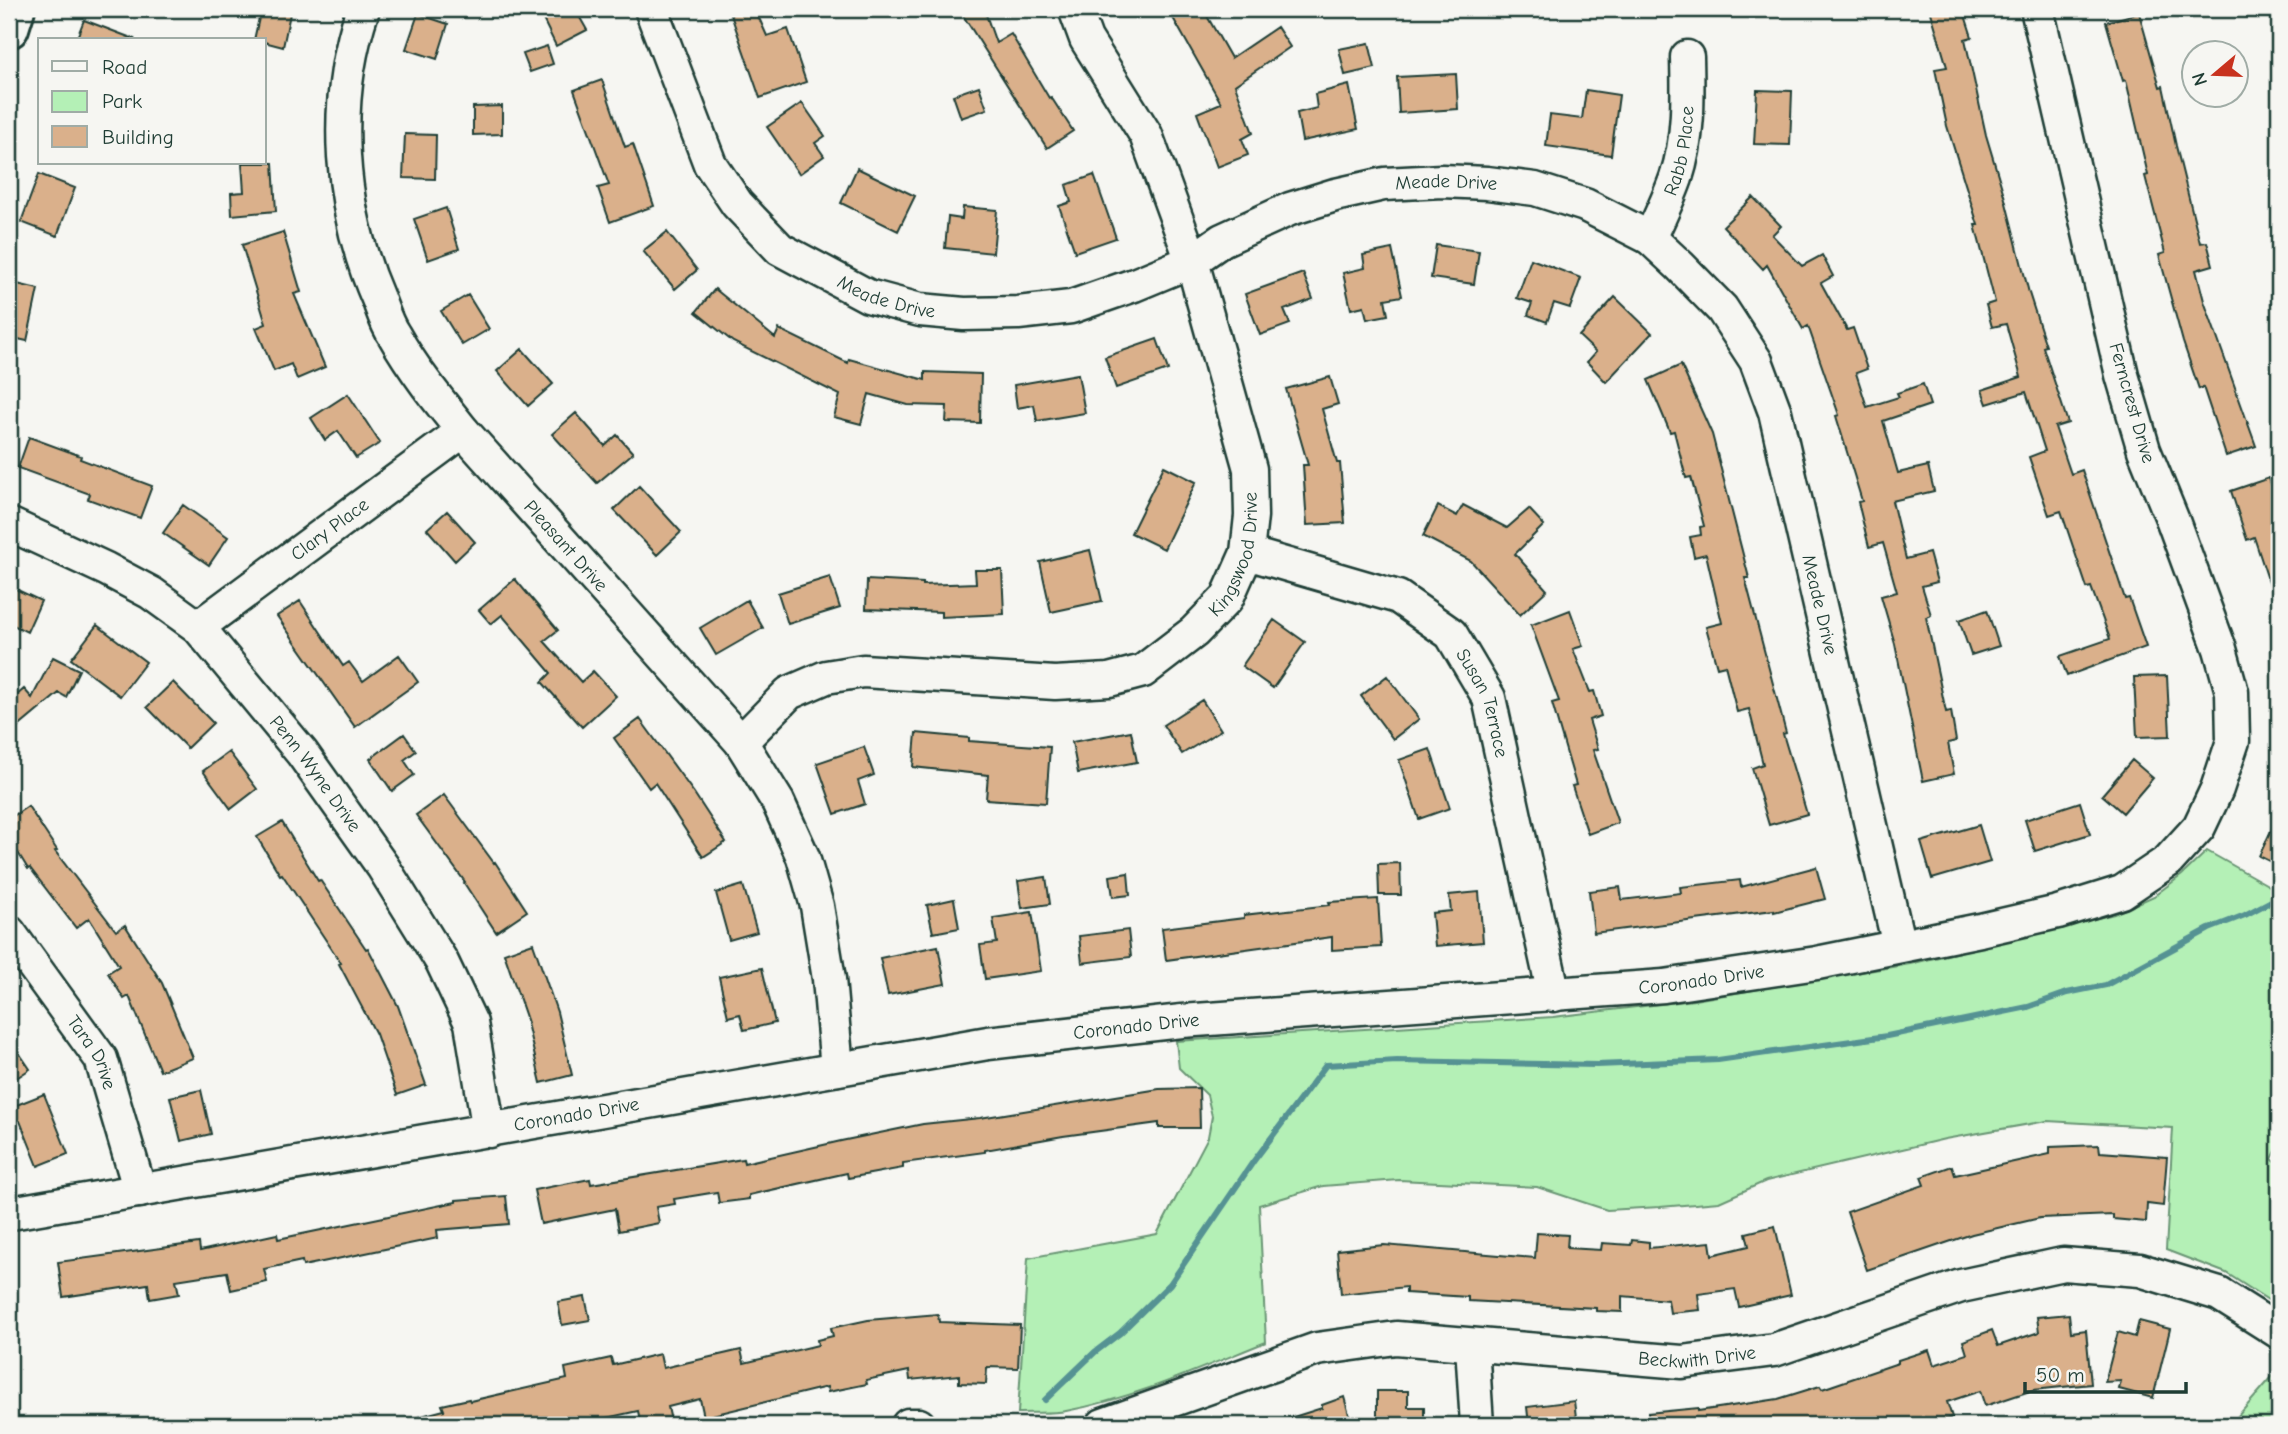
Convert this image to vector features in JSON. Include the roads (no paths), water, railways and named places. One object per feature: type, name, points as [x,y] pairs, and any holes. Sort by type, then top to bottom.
[{"type":"main road","points":[[9,28],[15,9]]},
{"type":"street","name":"Pleasant Drive","points":[[363,9],[356,30],[346,87],[343,150],[352,223],[368,277],[393,334],[428,387],[463,430],[741,742],[778,802],[803,857],[817,906],[829,979],[837,1069]]},
{"type":"street","name":"Meade Drive","points":[[651,9],[709,164],[737,204],[780,249],[868,296],[920,310],[964,314],[1018,313],[1071,307],[1192,261],[1222,240],[1290,209],[1384,184],[1442,181],[1535,189],[1585,205],[1650,239],[1722,309],[1756,361],[1774,412],[1899,946]]},
{"type":"street","name":"Kingswood Drive","points":[[741,742],[789,693],[826,677],[863,671],[1055,683],[1109,680],[1143,671],[1194,632],[1227,598],[1247,553],[1251,516],[1250,469],[1192,261],[1146,135],[1086,38],[1075,9]]},
{"type":"street","name":"Ferncrest Drive","points":[[2037,9],[2122,375],[2144,450],[2220,649],[2232,692],[2233,741],[2217,789]]},
{"type":"street","name":"Rabb Place","points":[[1650,239],[1677,176],[1685,140],[1688,57]]},
{"type":"street","name":"Clary Place","points":[[198,628],[463,430]]},
{"type":"street","name":"Penn Wyne Drive","points":[[9,524],[139,587],[198,628],[302,753],[383,867],[442,962],[471,1023],[489,1132]]},
{"type":"street","name":"Susan Terrace","points":[[1247,553],[1398,597],[1451,634],[1489,698],[1554,995]]},
{"type":"street","name":"Coronado Drive","points":[[11,1213],[988,1044],[1182,1021],[1677,984],[1817,964],[2045,915],[2122,892],[2168,861],[2199,827],[2217,789]]},
{"type":"street","name":"Tara Drive","points":[[9,933],[101,1059],[140,1191]]},
{"type":"street","name":"Beckwith Drive","points":[[1103,1425],[1317,1349],[1396,1338],[1682,1362],[1774,1350],[1961,1286],[2063,1264],[2140,1270],[2219,1294],[2279,1332]]},
{"type":"street","points":[[1472,1345],[1477,1425]]},
{"type":"street","points":[[908,1425],[919,1425]]},
{"type":"waterway","points":[[1045,1400],[1170,1284],[1253,1162],[1326,1065],[1397,1061],[1597,1065],[1718,1060],[1887,1036],[2028,1007],[2067,993],[2106,985],[2209,929],[2245,915],[2279,897]]}]
